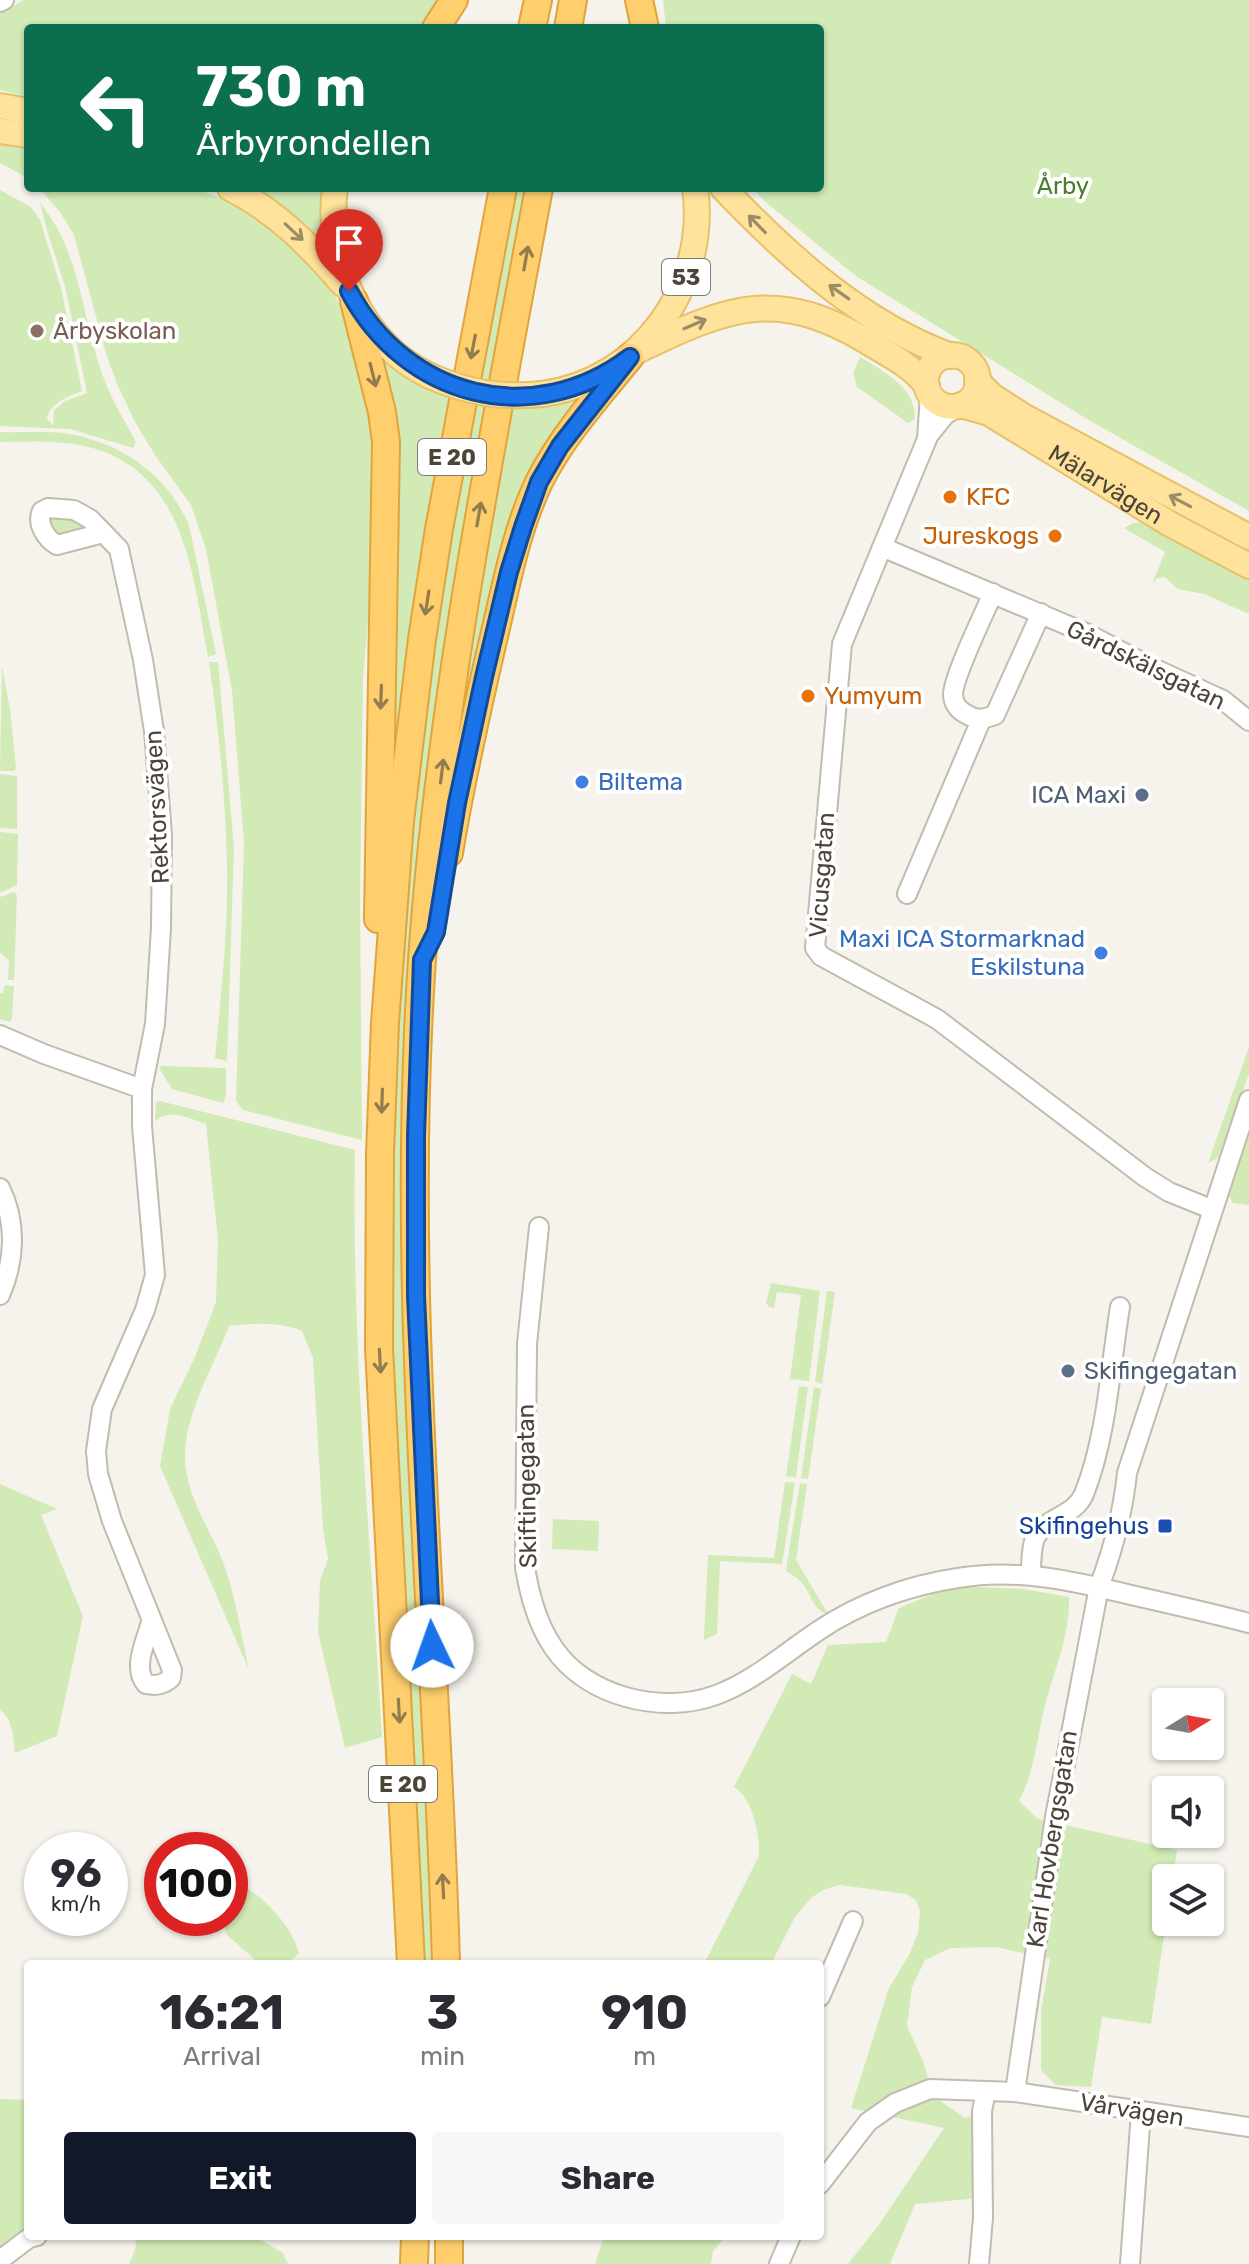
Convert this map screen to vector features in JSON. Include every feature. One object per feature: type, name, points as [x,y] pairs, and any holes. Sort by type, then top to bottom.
[{"type":"highway","points":[[439,24],[454,0]]},
{"type":"highway","points":[[533,24],[538,0]]},
{"type":"highway","points":[[569,24],[573,0]]},
{"type":"highway","points":[[639,0],[644,24]]},
{"type":"highway","name":"E 20","points":[[411,1960],[379,1348],[380,1154],[385,1023],[400,821],[422,639],[439,529],[502,192]]},
{"type":"highway","name":"E 20","points":[[446,1960],[416,1296],[416,1136],[422,960],[460,630],[538,192]]},
{"type":"highway","name":"E 20","points":[[352,296],[382,412],[386,442],[377,885],[380,980],[385,1023]]},
{"type":"highway","name":"E 20","points":[[422,960],[436,932],[457,803],[484,677],[523,527],[539,482],[560,446],[633,354]]},
{"type":"highway","points":[[414,2264],[415,2240]]},
{"type":"highway","points":[[449,2240],[449,2264]]},
{"type":"main road","points":[[0,106],[24,110]]},
{"type":"main road","points":[[0,131],[24,134]]},
{"type":"main road","name":"53","points":[[237,192],[277,216],[298,234],[352,296],[377,334],[396,353],[430,376],[482,395],[558,392],[596,379],[633,354],[662,324],[685,283],[696,240],[696,192]]},
{"type":"main road","name":"53","points":[[335,192],[334,238],[352,296]]},
{"type":"main road","points":[[633,354],[699,321],[738,309],[780,309],[818,317],[855,334],[913,370],[943,406],[959,406],[974,394],[976,372],[968,361],[887,325],[823,281],[777,245],[727,192]]},
{"type":"main road","points":[[928,390],[927,373],[932,365],[938,359],[951,356]]},
{"type":"main road","name":"Mälarvägen","points":[[977,381],[992,396],[1025,417],[1249,537]]},
{"type":"main road","name":"Mälarvägen","points":[[959,406],[989,413],[1170,524],[1249,566]]},
{"type":"street","points":[[895,359],[918,396],[927,439]]},
{"type":"street","name":"Vicusgatan","points":[[927,439],[928,390]]},
{"type":"street","name":"Vicusgatan","points":[[959,406],[945,415],[927,439],[842,644],[815,932],[817,952],[937,1019],[1145,1177],[1169,1192],[1211,1209]]},
{"type":"street","name":"Rektorsvägen","points":[[103,533],[119,549],[149,690],[159,773],[162,835],[159,983],[149,1063],[142,1089],[142,1126],[155,1275],[145,1310],[102,1409],[96,1451],[102,1490],[151,1622]]},
{"type":"street","name":"Gårdskälsgatan","points":[[882,547],[1041,613],[1223,700],[1249,721]]},
{"type":"street","points":[[981,720],[958,709],[953,693],[993,593]]},
{"type":"street","name":"Gårdskälsgatan","points":[[907,894],[981,720],[995,715],[1041,613]]},
{"type":"street","points":[[0,1035],[142,1089]]},
{"type":"street","name":"Karl Hovbergsgatan","points":[[1015,2092],[1055,1817],[1115,1492],[1127,1473],[1249,1100]]},
{"type":"street","points":[[0,1188],[9,1211],[13,1236],[11,1262],[0,1295]]},
{"type":"street","name":"Skiftingegatan","points":[[539,1227],[527,1344],[525,1568],[539,1622],[554,1649],[575,1670],[607,1691],[658,1704],[717,1695],[750,1678],[820,1629],[887,1596],[958,1578],[1031,1574],[1099,1587]]},
{"type":"street","points":[[1031,1574],[1036,1536],[1071,1511],[1084,1495],[1102,1427],[1120,1307]]},
{"type":"street","points":[[1099,1587],[1249,1623]]},
{"type":"street","points":[[824,1988],[853,1921]]},
{"type":"street","name":"Vårvägen","points":[[824,2175],[868,2122],[895,2103],[930,2089],[1015,2092],[1249,2127]]},
{"type":"street","points":[[979,2264],[983,2218],[982,2111],[986,2091]]},
{"type":"street","points":[[1130,2264],[1141,2112]]},
{"type":"street","points":[[0,2260],[26,2240]]},
{"type":"street","points":[[779,2264],[789,2240]]},
{"type":"green space","points":[[24,0],[444,0],[425,24],[24,24],[24,96],[0,90],[0,13]]},
{"type":"green space","name":"Årby","points":[[663,0],[1249,0],[1249,511],[1087,419],[856,276],[763,200],[756,192],[824,192],[824,24],[666,24]]},
{"type":"green space","points":[[0,144],[24,147],[24,176],[0,163]]},
{"type":"green space","name":"Årbyskolan","points":[[0,190],[31,207],[40,220],[61,288],[82,391],[56,404],[47,418],[53,426],[54,410],[65,401],[87,393],[65,286],[40,203],[70,257],[100,369],[136,442],[133,448],[70,429],[0,426]]},
{"type":"green space","points":[[42,192],[205,192],[254,214],[294,249],[332,290],[345,315],[375,412],[372,572],[363,679],[360,896],[362,1140],[243,1110],[236,1101],[244,842],[232,691],[206,549],[191,505],[155,455],[118,386],[107,357],[74,235]]},
{"type":"green space","points":[[257,192],[327,192],[324,248]]},
{"type":"green space","points":[[510,192],[527,192],[490,385],[474,382]]},
{"type":"green space","points":[[378,354],[425,386],[449,398],[419,570],[385,833]]},
{"type":"green space","points":[[860,357],[888,374],[904,389],[914,408],[915,419],[908,423],[857,387],[853,373]]},
{"type":"green space","points":[[582,396],[557,436],[451,780],[508,407],[550,405]]},
{"type":"green space","points":[[472,403],[486,406],[414,956],[436,1960],[418,1960],[392,1422],[389,1250],[401,917],[442,568]]},
{"type":"green space","points":[[0,432],[57,433],[94,440],[128,456],[157,478],[170,492],[189,525],[216,654],[208,657],[196,591],[177,527],[162,499],[142,475],[115,457],[80,445],[0,442]]},
{"type":"green space","points":[[48,516],[68,516],[90,528],[55,534]]},
{"type":"green space","points":[[1152,522],[1249,575],[1249,614],[1204,594],[1178,589],[1165,577],[1157,578],[1152,584],[1165,552],[1124,528],[1133,523]]},
{"type":"green space","points":[[209,662],[218,662],[234,848],[227,1061],[215,1058],[225,941],[227,869],[221,766]]},
{"type":"green space","points":[[2,666],[10,710],[14,771],[0,771]]},
{"type":"green space","points":[[0,774],[17,776],[17,829],[0,828]]},
{"type":"green space","points":[[0,832],[18,834],[17,885],[0,893]]},
{"type":"green space","points":[[14,892],[17,895],[14,980],[8,980],[9,961],[0,952],[0,897]]},
{"type":"green space","points":[[5,985],[14,986],[12,1019],[9,1022],[0,1019],[0,993],[3,993]]},
{"type":"green space","points":[[1249,1047],[1249,1074],[1218,1158],[1208,1163]]},
{"type":"green space","points":[[159,1068],[226,1068],[223,1103],[172,1089]]},
{"type":"green space","points":[[156,1102],[355,1150],[359,1370],[382,1737],[345,1748],[318,1632],[320,1581],[328,1559],[323,1528],[313,1358],[302,1331],[266,1324],[229,1326],[196,1404],[187,1437],[185,1453],[189,1482],[228,1575],[249,1670],[160,1466],[170,1409],[195,1357],[216,1302],[218,1241],[206,1124],[173,1115],[155,1121]]},
{"type":"green space","points":[[1249,1127],[1249,1205],[1233,1203],[1229,1196]]},
{"type":"green space","points":[[771,1283],[820,1291],[809,1381],[790,1379],[801,1295],[777,1292],[774,1308],[769,1307],[766,1303]]},
{"type":"green space","points":[[827,1291],[835,1292],[822,1384],[815,1382]]},
{"type":"green space","points":[[799,1386],[808,1387],[796,1477],[786,1476]]},
{"type":"green space","points":[[814,1387],[821,1389],[808,1479],[801,1478]]},
{"type":"green space","points":[[785,1482],[795,1483],[782,1564],[720,1561],[717,1634],[704,1640],[708,1555],[774,1558]]},
{"type":"green space","points":[[800,1483],[807,1484],[796,1560],[828,1614],[819,1609],[800,1581],[786,1570]]},
{"type":"green space","points":[[0,1484],[57,1509],[41,1515],[83,1616],[57,1736],[15,1753],[10,1723],[0,1710]]},
{"type":"green space","points":[[553,1519],[599,1521],[598,1551],[552,1549]]},
{"type":"green space","points":[[952,1586],[1023,1589],[1069,1597],[1064,1639],[1032,1766],[1019,1801],[1038,1819],[1152,1844],[1152,1848],[1177,1850],[1175,1864],[1152,1864],[1152,1936],[1164,1936],[1151,2024],[1102,2017],[1091,2087],[1056,2085],[1041,2070],[1041,2012],[1050,1959],[996,1947],[951,1948],[925,1960],[912,1987],[907,2026],[923,2061],[933,2096],[965,2118],[987,2111],[989,2197],[915,2204],[890,2264],[848,2264],[878,2226],[944,2128],[851,2108],[889,1988],[918,1933],[920,1911],[916,1900],[906,1894],[840,1885],[826,1889],[812,1897],[795,1917],[773,1960],[706,1960],[759,1856],[757,1828],[751,1808],[734,1787],[792,1674],[811,1684],[828,1645],[886,1642],[899,1608]]},
{"type":"green space","points":[[248,1889],[283,1922],[299,1953],[290,1960],[255,1960],[228,1936],[248,1936]]},
{"type":"green space","points":[[0,2099],[24,2100],[24,2236],[0,2255]]},
{"type":"green space","points":[[135,2240],[261,2240],[283,2253],[288,2264],[129,2264],[136,2247]]},
{"type":"green space","points":[[603,2240],[723,2240],[713,2251],[711,2264],[595,2264]]},
{"type":"place","name":"Årbyskolan","points":[[37,331]]},
{"type":"place","name":"KFC","points":[[950,497]]},
{"type":"place","name":"Jureskogs","points":[[1055,536]]},
{"type":"place","name":"Yumyum","points":[[808,696]]},
{"type":"place","name":"Biltema","points":[[582,782]]},
{"type":"place","name":"ICA Maxi","points":[[1142,795]]},
{"type":"place","name":"Maxi ICA Stormarknad Eskilstuna","points":[[1101,953]]},
{"type":"place","name":"Skifingegatan","points":[[1068,1371]]},
{"type":"place","name":"Skifingehus","points":[[1165,1526]]},
{"type":"route","points":[[349,291],[377,334],[396,353],[424,373],[454,387],[482,395],[520,396],[558,392],[596,379],[630,357],[560,446],[539,482],[523,527],[484,677],[457,803],[436,932],[422,960],[416,1136],[416,1296],[432,1646]]}]
